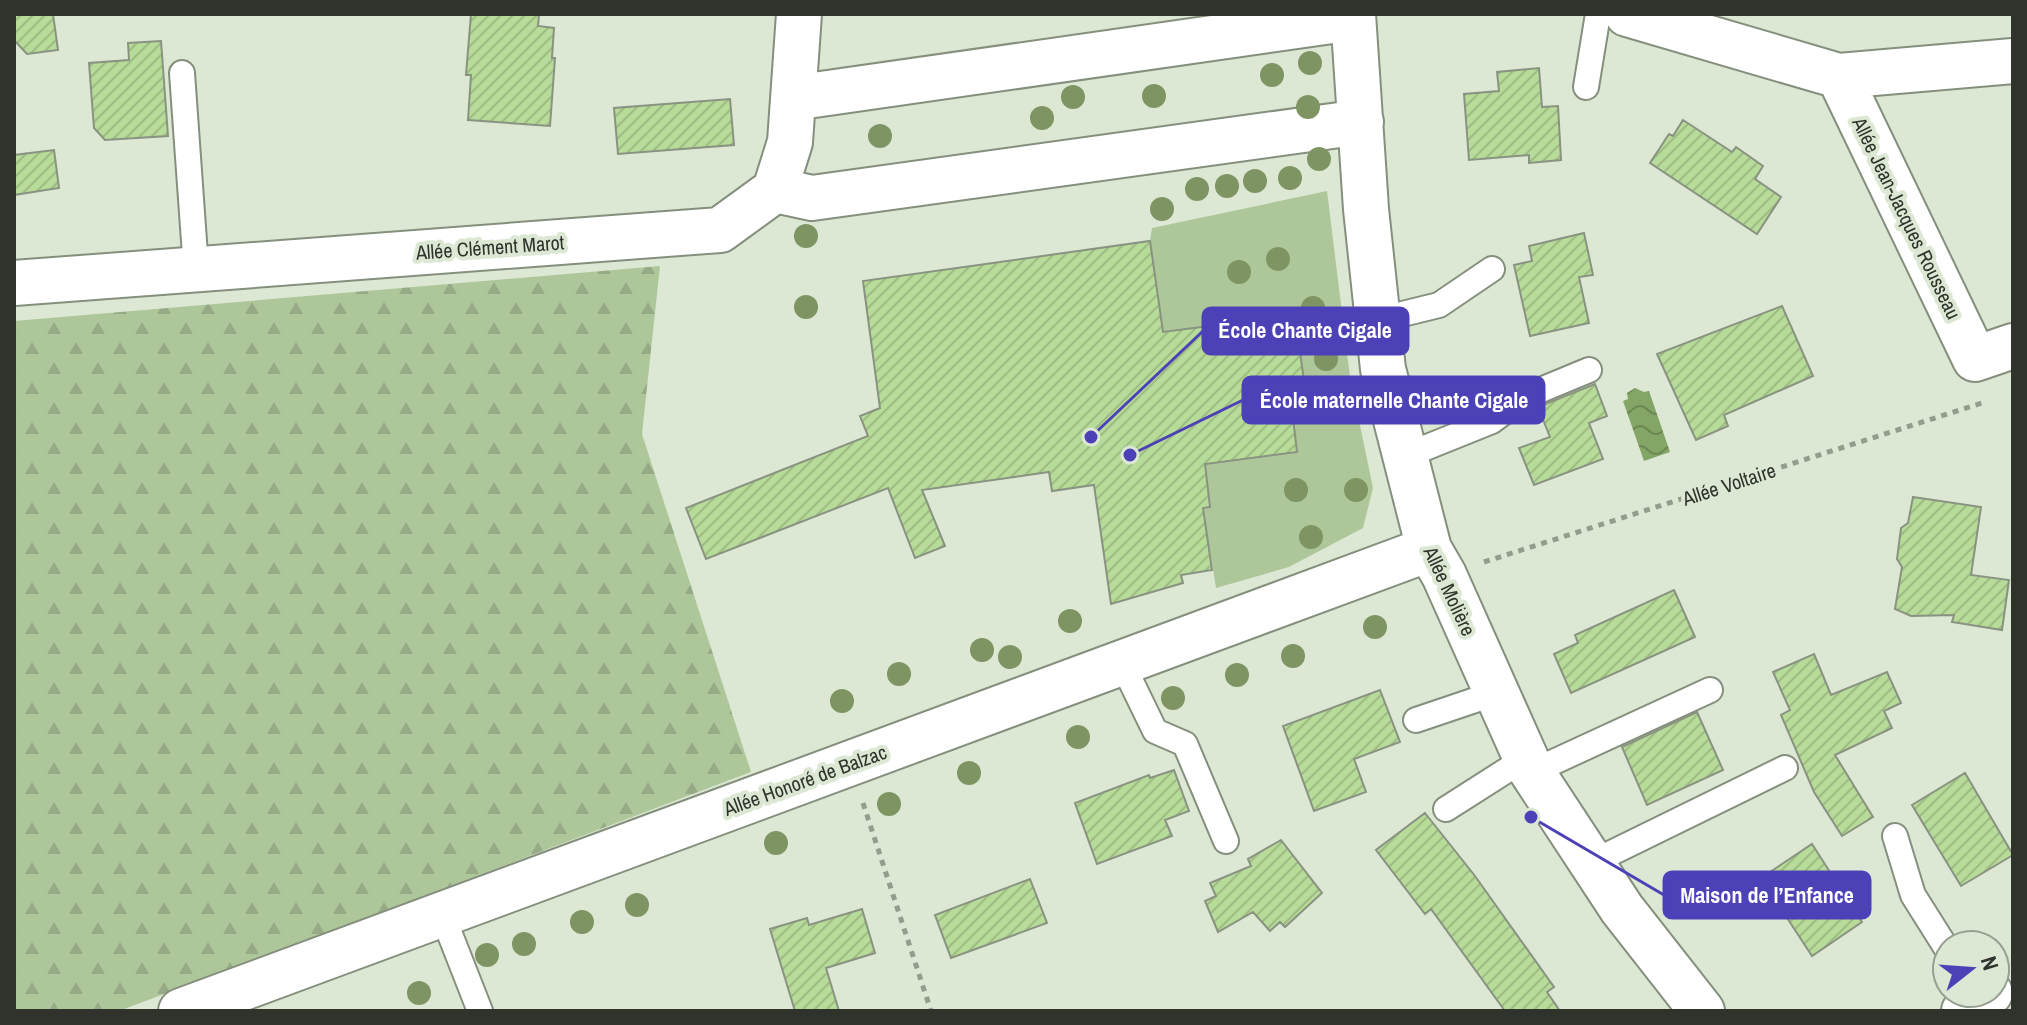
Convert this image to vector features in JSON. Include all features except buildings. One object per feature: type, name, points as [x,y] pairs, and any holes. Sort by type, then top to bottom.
[{"type":"street","points":[[799,14],[790,142],[775,190],[812,198],[1361,122]]},
{"type":"street","points":[[1627,14],[1839,76],[2013,61]]},
{"type":"street","points":[[793,98],[1353,16]]},
{"type":"street","name":"Allée Molière","points":[[1353,16],[1366,209],[1383,369],[1436,562],[1529,765],[1622,909],[1702,1011]]},
{"type":"street","name":"Allée Jean-Jacques Rousseau","points":[[1839,76],[1994,352]]},
{"type":"street","name":"Allée Clément Marot","points":[[14,283],[720,230],[775,190]]},
{"type":"street","name":"Allée Honoré de Balzac","points":[[181,1011],[1122,663],[1436,562]]},
{"type":"lane","points":[[1586,87],[1598,14]]},
{"type":"lane","points":[[182,73],[196,269]]},
{"type":"lane","points":[[1378,320],[1439,305],[1492,269]]},
{"type":"lane","points":[[1405,456],[1492,421],[1524,397],[1589,370]]},
{"type":"lane","points":[[1122,663],[1155,731],[1185,744],[1226,841]]},
{"type":"lane","points":[[1446,809],[1529,765],[1710,690]]},
{"type":"lane","points":[[1416,720],[1496,693]]},
{"type":"lane","points":[[1593,862],[1785,768]]},
{"type":"lane","points":[[1895,836],[1913,895],[1934,929]]},
{"type":"lane","points":[[442,914],[480,1011]]},
{"type":"path","name":"Allée Voltaire","points":[[1436,562],[1997,399]]},
{"type":"path","points":[[850,763],[931,1011]]},
{"type":"green space","points":[[1327,191],[1350,377],[1373,488],[1363,528],[1289,567],[1216,588],[1203,508],[1210,507],[1203,462],[1297,452],[1291,399],[1280,385],[1304,381],[1295,315],[1205,326],[1205,334],[1172,338],[1171,331],[1163,332],[1150,241],[1152,228]]},
{"type":"green space","points":[[660,266],[642,434],[751,772],[119,1011],[14,1011],[14,321]]},
{"type":"water","points":[[1635,388],[1649,391],[1670,452],[1644,461],[1623,401],[1628,399],[1627,393]]},
{"type":"place","name":"École Chante Cigale","points":[[1091,437]]},
{"type":"place","name":"École maternelle Chante Cigale","points":[[1130,455]]},
{"type":"place","name":"Maison de l’Enfance","points":[[1531,817]]}]
